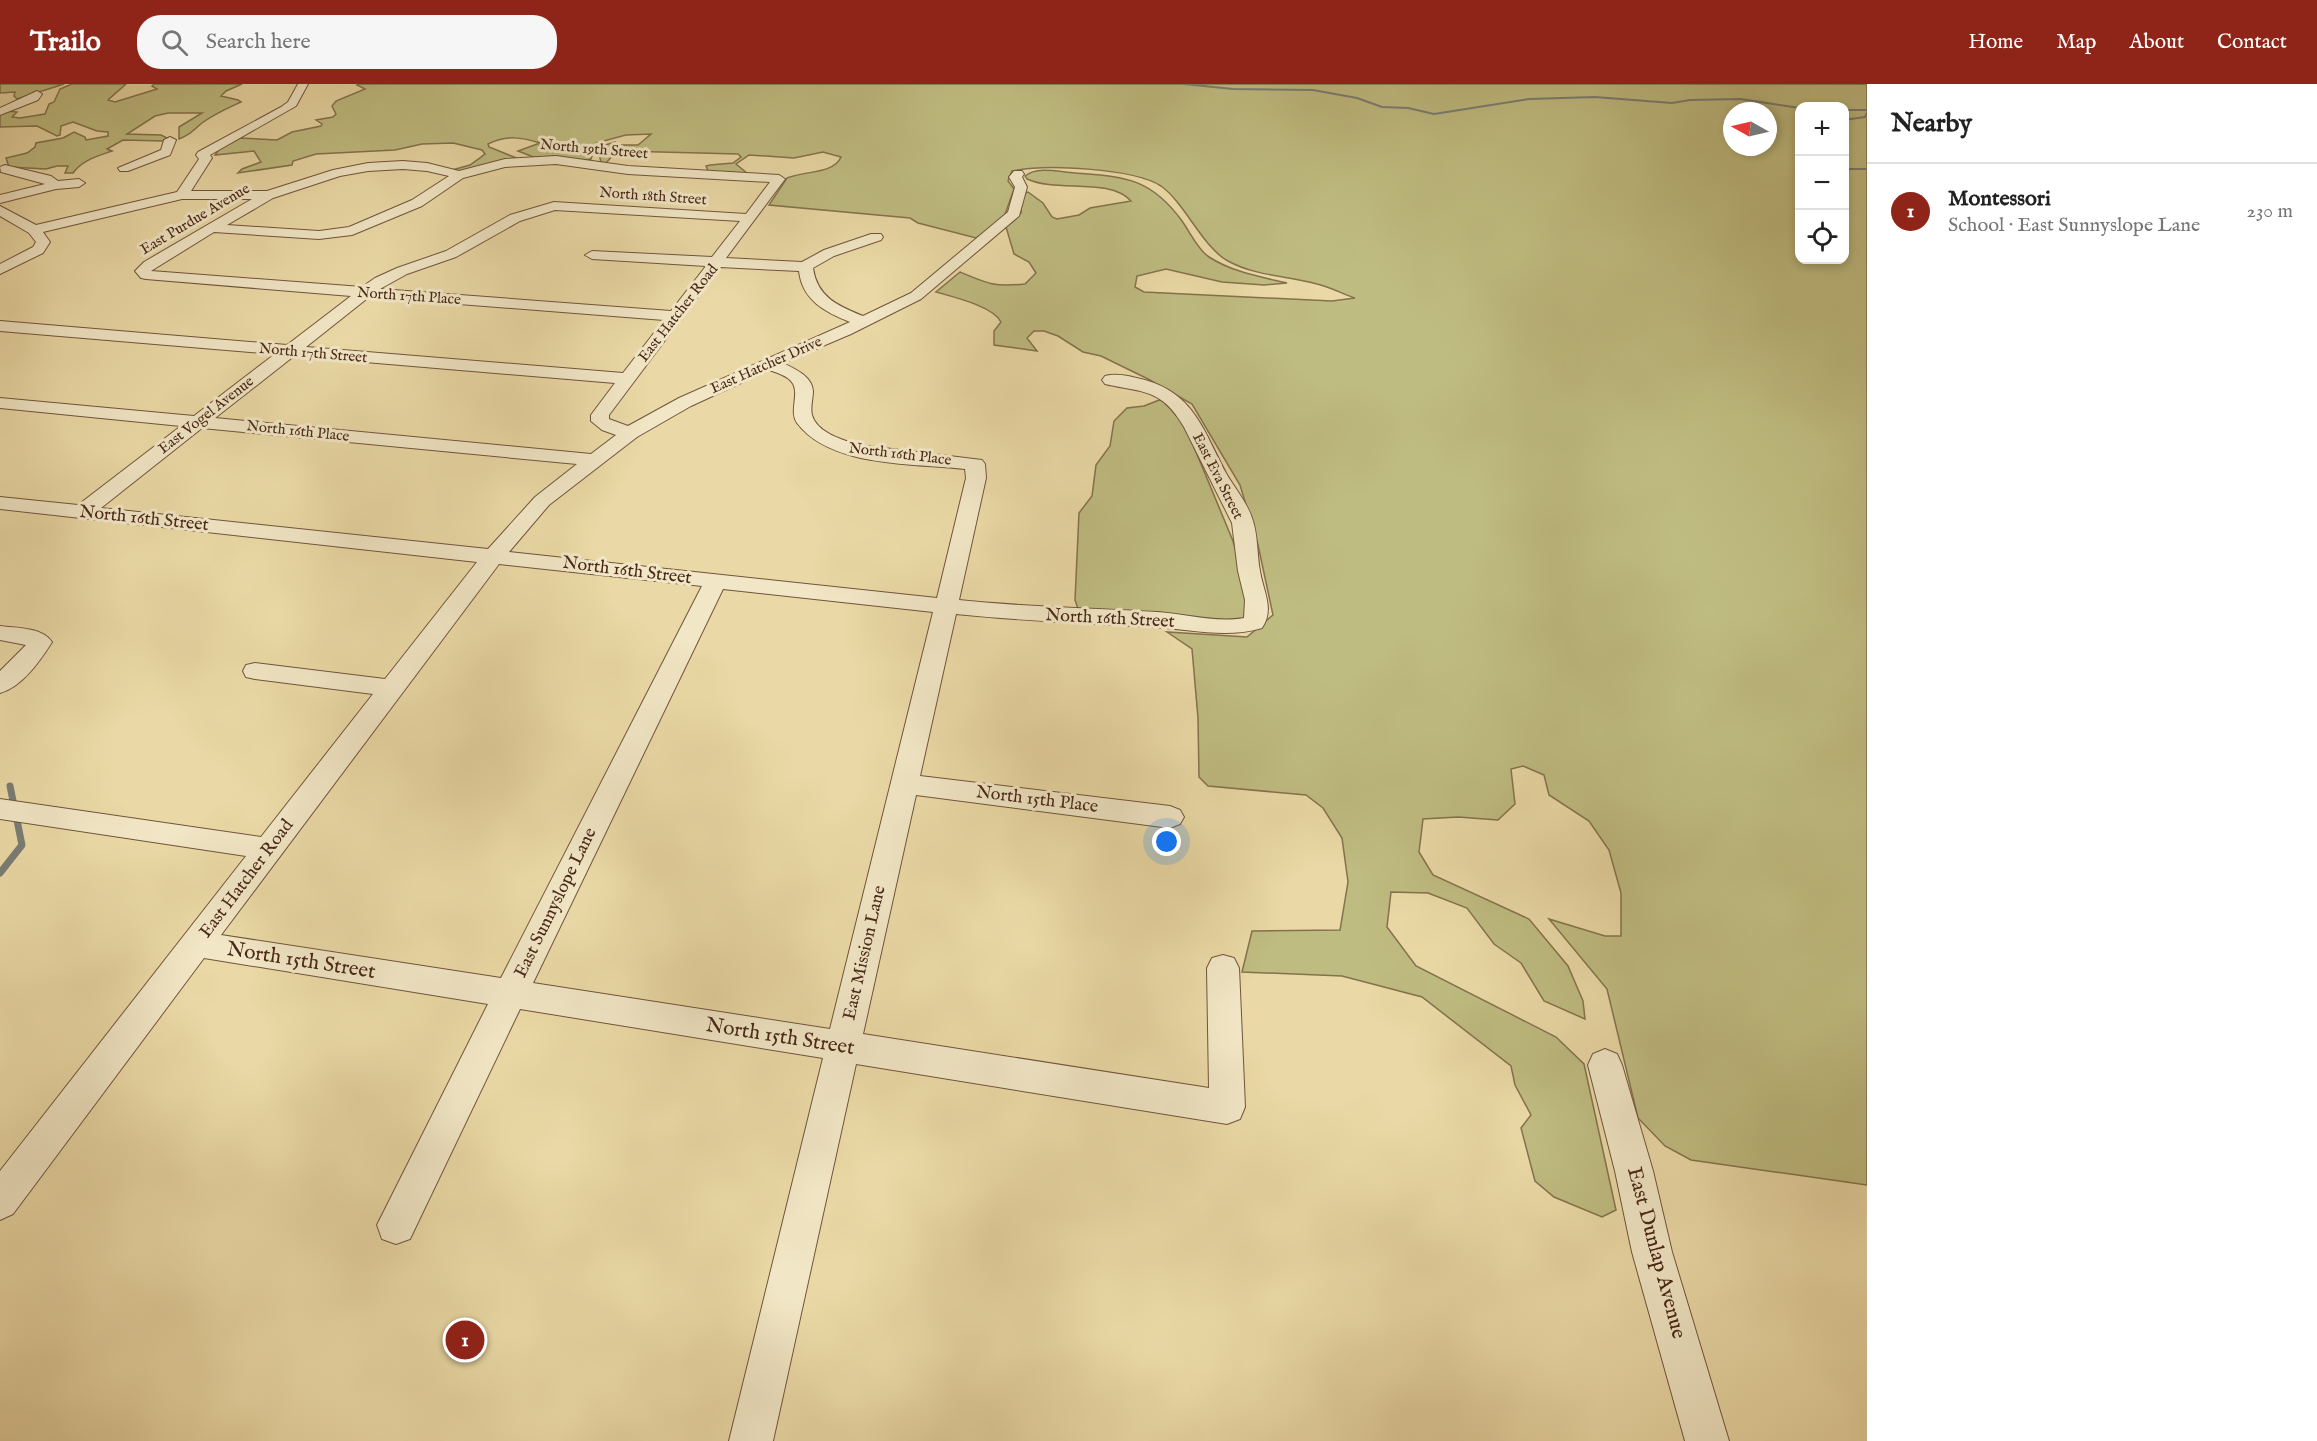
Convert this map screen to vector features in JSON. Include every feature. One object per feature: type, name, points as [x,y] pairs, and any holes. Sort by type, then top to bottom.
[{"type":"street","points":[[124,168],[181,151],[285,109],[292,104],[303,84]]},
{"type":"street","points":[[0,112],[33,98],[37,94]]},
{"type":"street","points":[[181,151],[206,158],[182,195]]},
{"type":"street","name":"North 19th Street","points":[[268,195],[345,171],[383,165],[427,167],[459,175],[505,163],[556,160],[628,170],[779,179]]},
{"type":"street","points":[[2,163],[11,172],[52,181],[55,185]]},
{"type":"street","name":"East Hatcher Drive","points":[[493,556],[543,501],[630,433],[685,402],[864,322],[916,296],[930,286],[1014,213],[1021,187],[1015,177],[1018,174]]},
{"type":"street","points":[[212,228],[319,235],[352,231],[417,203],[459,175]]},
{"type":"street","name":"East Hatcher Road","points":[[630,433],[600,421],[600,414],[677,316],[779,179]]},
{"type":"street","points":[[0,199],[55,185],[79,183]]},
{"type":"street","points":[[34,230],[182,195],[268,195]]},
{"type":"street","name":"East Purdue Avenue","points":[[142,273],[149,265],[268,195]]},
{"type":"street","name":"North 18th Street","points":[[554,206],[750,218]]},
{"type":"street","name":"East Vogel Avenue","points":[[81,513],[365,292],[390,276],[465,247],[486,232],[512,219],[554,206]]},
{"type":"street","points":[[0,210],[43,238],[43,245],[0,270]]},
{"type":"street","points":[[864,322],[820,301],[807,281],[806,267],[811,261],[821,256],[876,237]]},
{"type":"street","points":[[592,255],[806,267]]},
{"type":"street","name":"North 17th Place","points":[[142,273],[152,276],[677,316]]},
{"type":"street","name":"North 17th Street","points":[[0,326],[627,379]]},
{"type":"street","name":"North 16th Place","points":[[768,363],[796,376],[804,387],[802,417],[811,431],[827,441],[842,448],[862,452],[975,464]]},
{"type":"street","name":"East Eva Street","points":[[1111,380],[1132,381],[1153,389],[1173,400],[1187,416],[1242,522],[1250,577],[1256,596],[1257,616],[1254,623]]},
{"type":"street","name":"North 16th Place","points":[[0,403],[596,460]]},
{"type":"street","name":"East Mission Lane","points":[[750,1441],[976,478],[975,464]]},
{"type":"street","name":"North 16th Street","points":[[0,504],[945,606],[1061,617],[1176,621],[1241,627],[1254,623]]},
{"type":"street","name":"East Hatcher Road","points":[[0,1201],[493,556]]},
{"type":"street","name":"East Sunnyslope Lane","points":[[396,1226],[715,582]]},
{"type":"street","points":[[0,633],[28,637],[40,642],[30,657],[0,685]]},
{"type":"street","points":[[255,671],[392,688]]},
{"type":"street","name":"North 15th Place","points":[[904,784],[1170,817]]},
{"type":"street","points":[[0,809],[270,849]]},
{"type":"street","name":"North 15th Street","points":[[196,944],[1227,1107],[1223,968]]},
{"type":"street","name":"East Dunlap Avenue","points":[[1605,1065],[1634,1171],[1652,1252],[1707,1441]]},
{"type":"shaded area","points":[[0,84],[64,84],[17,99],[14,96],[15,92],[0,93]]},
{"type":"shaded area","points":[[72,84],[126,84],[108,100],[115,102],[157,89],[152,86],[154,84],[242,84],[226,91],[221,96],[241,102],[221,111],[179,139],[179,127],[202,113],[168,113],[155,116],[127,134],[161,135],[167,138],[165,141],[123,140],[107,149],[112,151],[86,162],[73,173],[65,173],[68,166],[46,169],[9,167],[6,158],[27,153],[35,147],[36,143],[63,138],[74,132],[85,137],[86,140],[108,136],[108,132],[97,131],[73,122],[61,126],[60,135],[57,136],[37,126],[0,127],[0,113],[17,112],[12,117],[20,118],[45,114],[60,89]]},
{"type":"shaded area","points":[[1867,84],[1867,1185],[1691,1160],[1665,1146],[1638,1118],[1607,989],[1549,919],[1605,936],[1621,936],[1621,893],[1609,850],[1589,821],[1549,795],[1544,775],[1523,766],[1511,769],[1515,804],[1498,820],[1458,817],[1423,819],[1419,852],[1433,875],[1529,919],[1568,966],[1583,1001],[1585,1019],[1544,1001],[1521,963],[1494,944],[1467,908],[1428,893],[1391,892],[1387,927],[1416,966],[1556,1037],[1584,1064],[1616,1210],[1602,1217],[1554,1197],[1535,1181],[1521,1128],[1531,1115],[1515,1085],[1511,1066],[1422,997],[1342,976],[1242,972],[1252,931],[1340,930],[1348,882],[1342,838],[1323,808],[1306,795],[1208,786],[1199,777],[1198,718],[1192,649],[1167,632],[1247,637],[1273,615],[1258,545],[1240,485],[1192,404],[1148,379],[1101,356],[1083,352],[1058,336],[1044,331],[1034,331],[1027,338],[1037,351],[994,345],[994,331],[1001,322],[997,316],[972,303],[936,292],[960,272],[998,285],[1025,284],[1036,273],[1029,262],[1014,254],[1006,227],[1021,213],[1022,194],[1028,192],[1043,203],[1052,217],[1057,219],[1079,215],[1090,208],[1131,201],[1110,189],[1039,183],[1025,176],[1036,171],[1049,170],[1108,176],[1135,182],[1159,196],[1170,206],[1209,257],[1237,270],[1287,283],[1264,285],[1222,282],[1166,269],[1137,276],[1135,287],[1144,292],[1332,301],[1355,298],[1322,285],[1260,273],[1228,261],[1219,255],[1202,236],[1178,203],[1161,186],[1131,175],[1110,171],[1045,168],[1012,171],[1008,181],[1014,189],[1003,220],[976,238],[918,223],[910,218],[769,205],[787,178],[825,169],[841,157],[823,152],[794,158],[749,155],[736,164],[747,173],[743,175],[709,173],[706,166],[733,163],[741,157],[738,154],[622,151],[616,152],[606,163],[601,162],[599,154],[602,146],[615,142],[616,145],[638,145],[651,134],[626,135],[596,143],[591,159],[587,160],[536,158],[518,151],[540,143],[520,138],[501,139],[488,144],[489,147],[519,159],[460,171],[452,170],[470,165],[485,154],[482,150],[453,143],[422,144],[395,150],[316,154],[293,161],[292,165],[238,173],[242,169],[261,162],[254,151],[215,155],[221,147],[240,138],[277,140],[292,132],[321,126],[322,124],[316,120],[333,117],[336,114],[332,106],[336,101],[365,89],[357,85]]},
{"type":"shaded area","points":[[1162,399],[1184,423],[1233,541],[1247,590],[1245,621],[1078,609],[1075,600],[1079,513],[1092,496],[1096,465],[1110,446],[1114,421],[1127,408],[1144,406]]},
{"type":"waterway","points":[[1184,84],[1233,89],[1313,90],[1357,98],[1382,107],[1408,108],[1434,114],[1529,99],[1595,97],[1672,103],[1690,100],[1740,99],[1795,107]]},
{"type":"waterway","points":[[1849,110],[1867,110]]},
{"type":"waterway","points":[[1849,119],[1865,117],[1867,113]]},
{"type":"waterway","points":[[1849,169],[1867,169]]},
{"type":"waterway","points":[[0,873],[22,845],[10,786]]},
{"type":"place","name":"Montessori","points":[[465,1340]]}]
